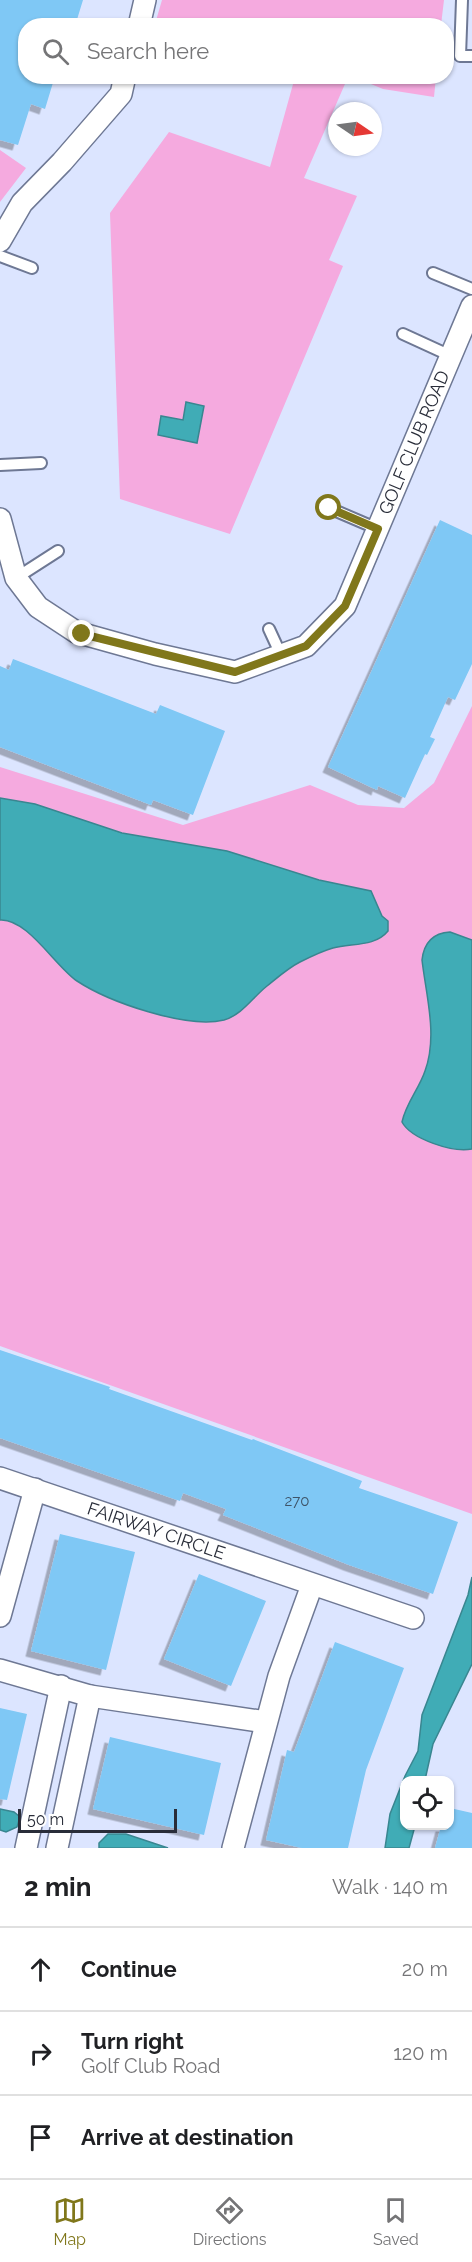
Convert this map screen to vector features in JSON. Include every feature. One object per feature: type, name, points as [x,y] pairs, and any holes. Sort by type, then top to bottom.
[{"type":"street","points":[[141,18],[146,0]]},
{"type":"street","points":[[0,241],[22,203],[62,162],[121,94],[123,84]]},
{"type":"street","name":"GOLF CLUB ROAD","points":[[0,519],[16,578],[38,607],[76,632],[235,672],[306,646],[345,606],[472,306]]},
{"type":"street","name":"FAIRWAY CIRCLE","points":[[0,1478],[413,1618]]},
{"type":"street","points":[[0,1616],[35,1489]]},
{"type":"street","points":[[233,1848],[279,1676],[312,1585]]},
{"type":"street","points":[[0,1670],[90,1696],[266,1722]]},
{"type":"street","points":[[26,1848],[61,1686]]},
{"type":"street","points":[[57,1848],[90,1696]]},
{"type":"lane","points":[[462,0],[460,56],[472,56]]},
{"type":"lane","points":[[0,256],[32,268]]},
{"type":"lane","points":[[433,273],[472,289]]},
{"type":"lane","points":[[403,334],[451,356]]},
{"type":"lane","points":[[0,465],[41,463]]},
{"type":"lane","points":[[329,508],[378,529]]},
{"type":"lane","points":[[16,578],[58,551]]},
{"type":"lane","points":[[269,629],[281,655]]},
{"type":"shaded area","points":[[162,0],[444,0],[442,18],[157,18]]},
{"type":"shaded area","points":[[293,84],[345,84],[337,102],[328,102],[328,123],[304,178],[357,196],[329,260],[343,266],[230,534],[120,499],[110,213],[169,132],[270,167]]},
{"type":"shaded area","points":[[371,84],[435,84],[434,97],[383,89]]},
{"type":"shaded area","points":[[0,150],[26,168],[0,202]]},
{"type":"shaded area","points":[[186,402],[204,406],[197,443],[158,435],[161,416],[183,420]]},
{"type":"shaded area","points":[[472,706],[472,1514],[0,1346],[0,767],[183,825],[310,785],[358,805],[404,808],[434,783]]},
{"type":"shaded area","points":[[0,798],[35,804],[122,833],[227,851],[319,880],[371,891],[382,916],[388,921],[388,931],[377,940],[333,948],[300,962],[267,986],[230,1018],[208,1022],[190,1021],[148,1012],[108,997],[77,981],[30,934],[10,921],[0,920]]},
{"type":"shaded area","points":[[450,932],[472,940],[472,1149],[464,1150],[444,1147],[423,1139],[402,1122],[425,1071],[431,1044],[423,954],[430,940],[439,934]]},
{"type":"shaded area","points":[[472,1577],[472,1664],[433,1744],[426,1776],[405,1776],[418,1751],[422,1715],[468,1595]]},
{"type":"shaded area","points":[[400,1789],[400,1830],[414,1830],[409,1848],[385,1848],[390,1814]]},
{"type":"shaded area","points":[[0,1809],[14,1812],[20,1817],[17,1827],[6,1832],[0,1830]]},
{"type":"shaded area","points":[[108,1834],[126,1834],[168,1848],[99,1848],[99,1843]]},
{"type":"building","points":[[0,0],[83,0],[77,18],[18,18],[18,84],[53,84],[45,109],[31,104],[18,145],[0,140]]},
{"type":"building","points":[[440,520],[472,535],[472,664],[455,700],[448,697],[430,737],[435,739],[427,755],[425,754],[405,798],[378,786],[377,790],[328,767]]},
{"type":"building","points":[[13,659],[156,714],[160,705],[225,731],[193,815],[153,800],[151,805],[0,747],[0,666],[9,670]]},
{"type":"building","points":[[0,1350],[253,1439],[362,1481],[359,1488],[458,1522],[433,1594],[349,1565],[223,1515],[226,1509],[183,1493],[180,1501],[0,1438]]},
{"type":"building","points":[[60,1534],[135,1552],[106,1670],[31,1651]]},
{"type":"building","points":[[199,1574],[266,1601],[231,1686],[164,1659]]},
{"type":"building","points":[[335,1642],[404,1668],[366,1770],[348,1848],[302,1848],[266,1840],[287,1750],[294,1752]]},
{"type":"building","points":[[0,1708],[27,1714],[7,1800],[0,1799]]},
{"type":"building","points":[[110,1737],[221,1763],[204,1835],[93,1809]]},
{"type":"building","points":[[454,1809],[472,1813],[472,1848],[435,1848],[440,1830],[454,1830]]},
{"type":"route","points":[[82,634],[155,654],[235,672],[306,646],[345,606],[378,529],[329,508]]}]
